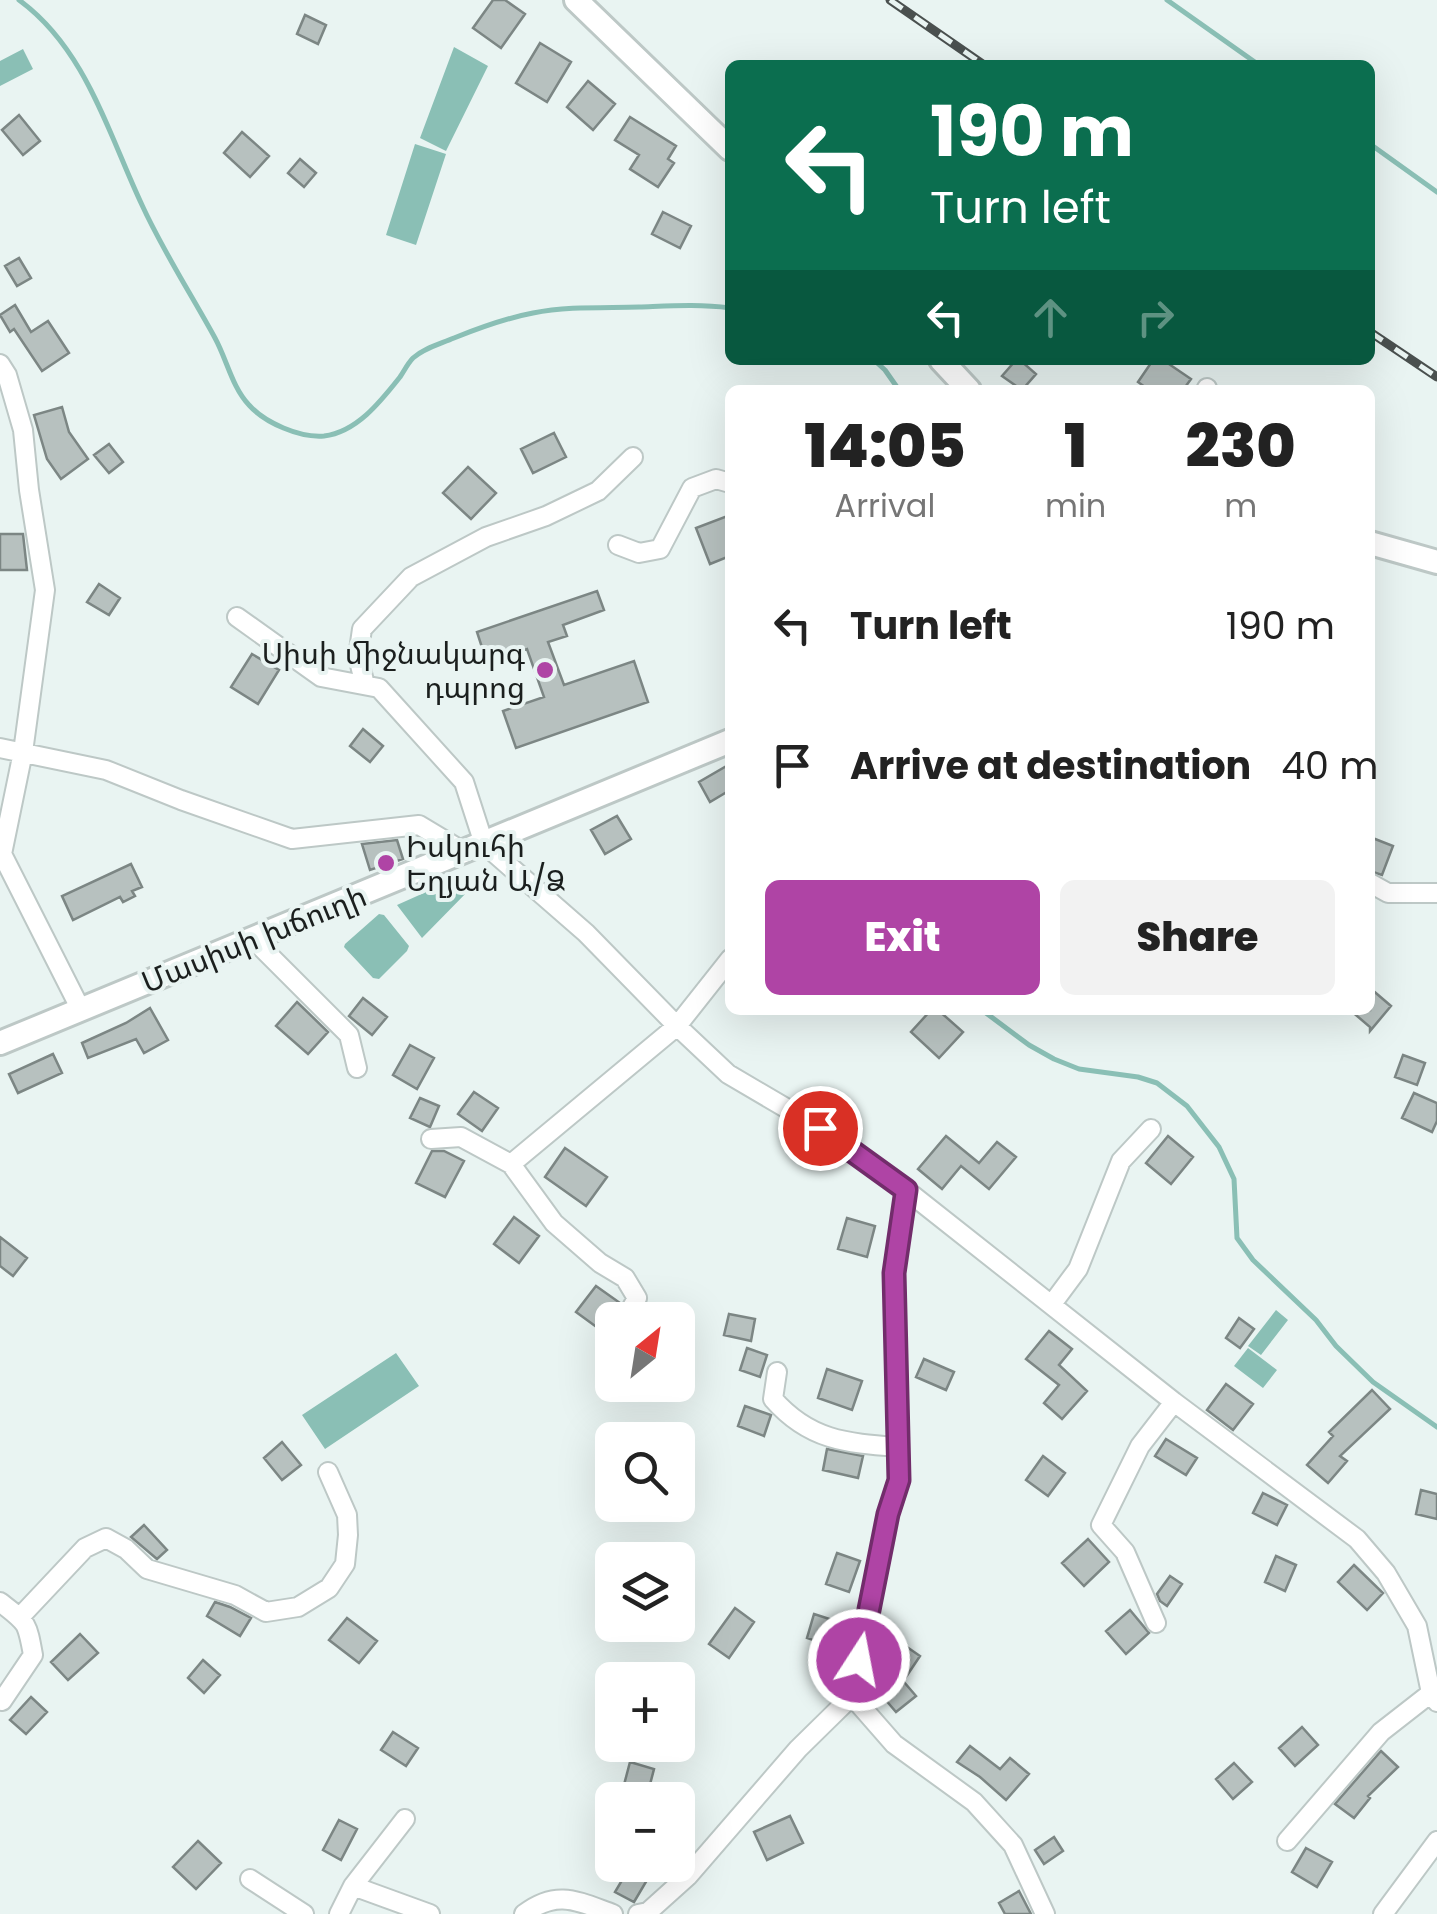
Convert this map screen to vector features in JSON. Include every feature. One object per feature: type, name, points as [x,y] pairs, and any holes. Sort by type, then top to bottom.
[{"type":"main road","points":[[576,0],[725,143]]},
{"type":"main road","points":[[946,365],[964,385]]},
{"type":"main road","points":[[1375,544],[1437,562]]},
{"type":"main road","name":"Մասիսի խճուղի","points":[[0,1043],[725,743]]},
{"type":"street","points":[[0,364],[23,430],[45,590],[23,752],[2,854],[81,1010]]},
{"type":"street","points":[[365,685],[358,657],[362,629],[411,577],[486,538],[598,491],[633,458]]},
{"type":"street","points":[[618,545],[639,553],[660,549],[692,488],[716,479],[725,482]]},
{"type":"street","points":[[236,617],[321,677],[379,688],[464,782],[474,848]]},
{"type":"street","points":[[0,748],[106,770],[292,839],[418,825],[474,848],[586,933],[728,1074],[820,1128],[906,1190],[1174,1402],[1358,1539],[1386,1573],[1417,1626],[1434,1698],[1381,1732],[1287,1841]]},
{"type":"street","points":[[1375,886],[1388,892],[1437,894]]},
{"type":"street","points":[[254,939],[349,1035],[358,1068]]},
{"type":"street","points":[[512,1164],[676,1026],[725,965]]},
{"type":"street","points":[[1052,1304],[1078,1269],[1121,1161],[1151,1130]]},
{"type":"street","points":[[430,1139],[461,1137],[512,1164],[554,1222],[600,1263],[624,1278],[636,1298],[634,1302]]},
{"type":"street","points":[[638,1914],[648,1912],[688,1876],[798,1749],[852,1696],[888,1514],[899,1480],[894,1273],[906,1190]]},
{"type":"street","points":[[777,1372],[773,1398],[806,1429],[852,1443],[898,1446]]},
{"type":"street","points":[[1156,1623],[1124,1552],[1101,1524],[1140,1446],[1174,1402]]},
{"type":"street","points":[[20,1618],[85,1548],[106,1538],[147,1568],[235,1595],[266,1612],[298,1607],[329,1588],[346,1564],[346,1515],[328,1472]]},
{"type":"street","points":[[0,1602],[28,1628],[33,1655],[2,1701]]},
{"type":"street","points":[[852,1696],[894,1744],[974,1802],[1013,1845],[1045,1914]]},
{"type":"street","points":[[340,1914],[352,1886],[406,1819]]},
{"type":"street","points":[[1383,1914],[1437,1841]]},
{"type":"street","points":[[250,1879],[304,1914]]},
{"type":"street","points":[[352,1886],[430,1914]]},
{"type":"street","points":[[524,1914],[545,1900],[574,1900],[613,1914]]},
{"type":"shaded area","points":[[454,47],[488,66],[446,151],[420,138]]},
{"type":"shaded area","points":[[23,49],[33,69],[0,86],[0,61]]},
{"type":"shaded area","points":[[415,144],[446,154],[416,245],[386,235]]},
{"type":"shaded area","points":[[464,875],[472,887],[422,938],[397,905]]},
{"type":"shaded area","points":[[379,914],[409,946],[379,979],[373,978],[344,947]]},
{"type":"shaded area","points":[[1276,1310],[1288,1320],[1261,1355],[1248,1346]]},
{"type":"shaded area","points":[[1248,1348],[1277,1370],[1263,1388],[1234,1366]]},
{"type":"shaded area","points":[[396,1353],[419,1386],[325,1449],[302,1415]]},
{"type":"building","points":[[493,0],[505,0],[525,14],[501,48],[473,28]]},
{"type":"building","points":[[305,15],[326,25],[318,44],[297,34]]},
{"type":"building","points":[[540,43],[571,62],[547,102],[516,83]]},
{"type":"building","points":[[588,81],[615,104],[593,130],[567,107]]},
{"type":"building","points":[[19,115],[40,141],[23,155],[2,130]]},
{"type":"building","points":[[630,117],[676,146],[668,159],[674,163],[658,187],[630,169],[639,155],[615,140]]},
{"type":"building","points":[[242,132],[269,156],[250,177],[224,153]]},
{"type":"building","points":[[300,159],[316,173],[304,187],[288,173]]},
{"type":"building","points":[[663,212],[691,226],[680,248],[652,234]]},
{"type":"building","points":[[19,258],[31,278],[17,286],[5,266]]},
{"type":"building","points":[[15,305],[31,332],[48,321],[69,353],[42,371],[0,315]]},
{"type":"building","points":[[1012,365],[1026,365],[1036,374],[1026,385],[1015,385],[1002,376]]},
{"type":"building","points":[[1150,365],[1170,365],[1191,379],[1187,385],[1138,382]]},
{"type":"building","points":[[62,407],[69,432],[88,459],[61,479],[47,459],[34,415]]},
{"type":"building","points":[[554,433],[566,457],[533,473],[521,449]]},
{"type":"building","points":[[109,444],[123,462],[109,473],[94,455]]},
{"type":"building","points":[[468,467],[496,493],[471,519],[443,493]]},
{"type":"building","points":[[725,517],[725,558],[710,564],[696,528]]},
{"type":"building","points":[[0,534],[23,534],[27,570],[0,570]]},
{"type":"building","points":[[99,584],[120,598],[109,615],[87,602]]},
{"type":"building","points":[[597,591],[604,610],[563,625],[567,636],[548,642],[564,685],[634,661],[648,702],[516,748],[503,711],[544,697],[527,649],[487,663],[477,632]]},
{"type":"building","points":[[252,654],[279,670],[258,704],[231,687]]},
{"type":"building","points":[[363,729],[383,746],[370,762],[350,746]]},
{"type":"building","points":[[725,767],[725,793],[710,802],[699,782]]},
{"type":"building","points":[[617,816],[631,839],[605,854],[591,830]]},
{"type":"building","points":[[1375,839],[1393,846],[1382,875],[1375,873]]},
{"type":"building","points":[[397,840],[403,859],[370,870],[362,844]]},
{"type":"building","points":[[131,864],[142,887],[132,891],[135,896],[123,902],[120,897],[73,920],[62,896]]},
{"type":"building","points":[[1375,992],[1391,1006],[1370,1031],[1356,1015],[1375,1015]]},
{"type":"building","points":[[363,998],[387,1017],[372,1035],[349,1016]]},
{"type":"building","points":[[297,1002],[328,1032],[308,1054],[276,1026]]},
{"type":"building","points":[[150,1008],[168,1040],[144,1053],[136,1039],[88,1058],[82,1043]]},
{"type":"building","points":[[926,1015],[944,1015],[963,1032],[939,1058],[911,1032]]},
{"type":"building","points":[[410,1045],[434,1058],[417,1089],[393,1075]]},
{"type":"building","points":[[53,1054],[62,1073],[18,1093],[9,1074]]},
{"type":"building","points":[[1403,1055],[1425,1063],[1417,1085],[1395,1077]]},
{"type":"building","points":[[474,1092],[498,1108],[482,1131],[458,1114]]},
{"type":"building","points":[[1414,1093],[1437,1103],[1437,1121],[1432,1132],[1402,1118]]},
{"type":"building","points":[[420,1098],[439,1106],[430,1127],[410,1118]]},
{"type":"building","points":[[946,1136],[979,1163],[997,1142],[1016,1157],[989,1189],[961,1166],[942,1189],[918,1169]]},
{"type":"building","points":[[1168,1136],[1193,1157],[1171,1184],[1146,1163]]},
{"type":"building","points":[[565,1148],[607,1177],[586,1206],[545,1177]]},
{"type":"building","points":[[432,1151],[444,1151],[464,1161],[445,1197],[416,1183]]},
{"type":"building","points":[[514,1217],[539,1236],[519,1263],[494,1244]]},
{"type":"building","points":[[847,1218],[875,1226],[867,1257],[838,1249]]},
{"type":"building","points":[[0,1237],[27,1258],[13,1276],[0,1266]]},
{"type":"building","points":[[596,1286],[619,1302],[595,1302],[595,1326],[576,1312]]},
{"type":"building","points":[[729,1314],[755,1319],[751,1341],[724,1335]]},
{"type":"building","points":[[1239,1318],[1254,1329],[1240,1348],[1226,1338]]},
{"type":"building","points":[[1049,1331],[1072,1349],[1059,1365],[1087,1391],[1062,1419],[1044,1403],[1059,1385],[1026,1359]]},
{"type":"building","points":[[747,1348],[767,1355],[760,1377],[740,1370]]},
{"type":"building","points":[[924,1359],[954,1372],[946,1390],[916,1377]]},
{"type":"building","points":[[827,1369],[862,1381],[852,1410],[818,1398]]},
{"type":"building","points":[[1226,1384],[1253,1404],[1233,1430],[1207,1410]]},
{"type":"building","points":[[1372,1390],[1390,1409],[1340,1456],[1347,1461],[1328,1483],[1307,1465],[1333,1436],[1329,1432]]},
{"type":"building","points":[[745,1406],[771,1415],[764,1436],[738,1426]]},
{"type":"building","points":[[1166,1439],[1197,1458],[1186,1475],[1155,1456]]},
{"type":"building","points":[[282,1442],[301,1465],[282,1480],[264,1458]]},
{"type":"building","points":[[827,1449],[863,1456],[858,1478],[823,1470]]},
{"type":"building","points":[[1043,1456],[1065,1473],[1048,1496],[1026,1480]]},
{"type":"building","points":[[1421,1490],[1437,1494],[1437,1519],[1416,1514]]},
{"type":"building","points":[[1263,1493],[1287,1505],[1277,1525],[1253,1513]]},
{"type":"building","points":[[144,1525],[167,1550],[157,1559],[131,1537]]},
{"type":"building","points":[[1088,1539],[1109,1562],[1084,1586],[1062,1563]]},
{"type":"building","points":[[837,1553],[860,1561],[849,1592],[826,1584]]},
{"type":"building","points":[[1276,1556],[1296,1565],[1285,1591],[1265,1582]]},
{"type":"building","points":[[1354,1565],[1383,1593],[1367,1610],[1338,1582]]},
{"type":"building","points":[[1170,1576],[1182,1584],[1167,1606],[1157,1594]]},
{"type":"building","points":[[215,1602],[251,1618],[240,1636],[207,1616]]},
{"type":"building","points":[[735,1608],[754,1622],[729,1658],[709,1644]]},
{"type":"building","points":[[1130,1610],[1149,1633],[1126,1654],[1106,1631]]},
{"type":"building","points":[[814,1614],[842,1623],[834,1647],[807,1638]]},
{"type":"building","points":[[347,1618],[377,1641],[359,1663],[329,1640]]},
{"type":"building","points":[[80,1634],[98,1653],[68,1680],[51,1662]]},
{"type":"building","points":[[894,1638],[920,1656],[906,1677],[880,1660]]},
{"type":"building","points":[[203,1660],[220,1675],[204,1693],[188,1678]]},
{"type":"building","points":[[904,1682],[916,1696],[896,1712],[884,1698]]},
{"type":"building","points":[[31,1697],[47,1712],[26,1734],[10,1720]]},
{"type":"building","points":[[1302,1727],[1318,1745],[1295,1766],[1279,1748]]},
{"type":"building","points":[[393,1732],[418,1748],[406,1766],[381,1750]]},
{"type":"building","points":[[970,1746],[1000,1769],[1010,1758],[1029,1774],[1006,1800],[957,1762]]},
{"type":"building","points":[[1381,1751],[1398,1767],[1368,1796],[1354,1818],[1335,1804]]},
{"type":"building","points":[[630,1762],[654,1769],[651,1782],[625,1782]]},
{"type":"building","points":[[1234,1763],[1252,1782],[1233,1799],[1216,1779]]},
{"type":"building","points":[[790,1816],[803,1843],[767,1860],[754,1832]]},
{"type":"building","points":[[339,1820],[357,1829],[341,1860],[323,1850]]},
{"type":"building","points":[[1054,1837],[1063,1851],[1044,1864],[1035,1850]]},
{"type":"building","points":[[198,1841],[221,1863],[196,1889],[173,1867]]},
{"type":"building","points":[[1306,1848],[1332,1862],[1317,1887],[1292,1872]]},
{"type":"building","points":[[621,1882],[646,1882],[634,1902],[615,1892]]},
{"type":"building","points":[[1019,1891],[1031,1914],[1005,1914],[999,1903]]},
{"type":"waterway","points":[[19,0],[42,20],[78,67],[150,222],[215,338],[238,390],[256,412],[284,428],[315,436],[347,428],[376,405],[417,355],[463,334],[513,318],[573,308],[725,308]]},
{"type":"waterway","points":[[1167,0],[1252,60]]},
{"type":"waterway","points":[[1375,148],[1437,192]]},
{"type":"waterway","points":[[880,365],[896,385]]},
{"type":"waterway","points":[[989,1015],[1054,1059],[1079,1069],[1157,1083],[1187,1106],[1219,1147],[1234,1179],[1237,1238],[1253,1260],[1373,1382],[1437,1427]]},
{"type":"railway","points":[[890,0],[977,60]]},
{"type":"railway","points":[[1375,335],[1437,377]]},
{"type":"place","name":"Սիսի միջնակարգ դպրոց","points":[[545,670]]},
{"type":"place","name":"Իսկուհի Եղյան Ա/Ձ","points":[[386,863]]},
{"type":"route","points":[[820,1128],[906,1190],[894,1273],[899,1480],[888,1514],[859,1660]]}]
